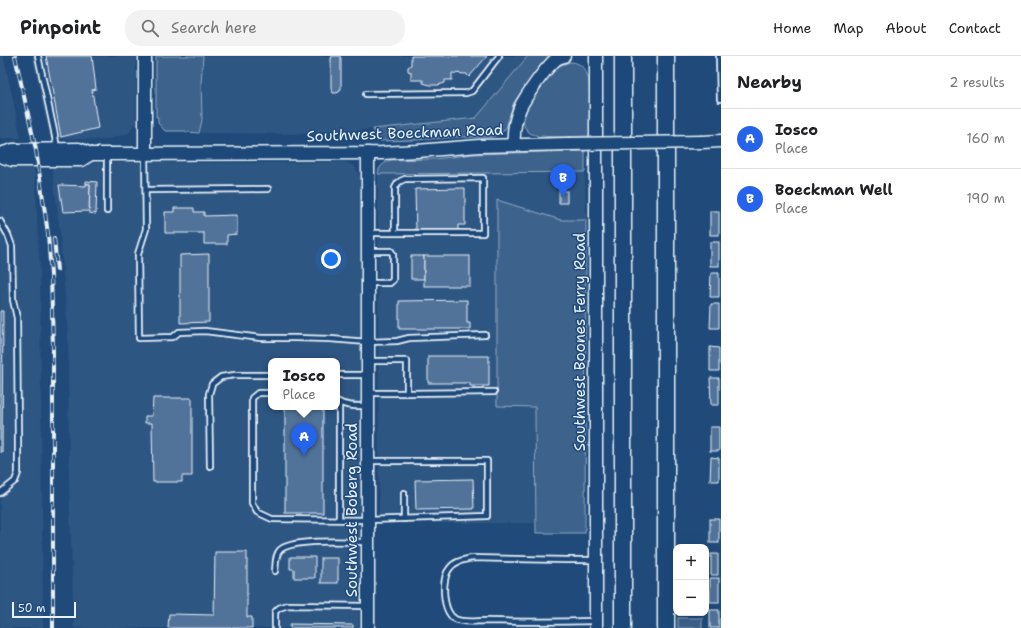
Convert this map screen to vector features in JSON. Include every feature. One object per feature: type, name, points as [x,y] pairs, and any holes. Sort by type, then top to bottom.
[{"type":"highway","points":[[623,56],[623,628]]},
{"type":"highway","points":[[666,56],[666,628]]},
{"type":"street","points":[[145,56],[146,154]]},
{"type":"street","points":[[514,145],[514,129],[517,115],[522,103],[545,70],[558,58],[564,56]]},
{"type":"street","name":"Southwest Boones Ferry Road","points":[[596,56],[596,625]]},
{"type":"street","name":"Southwest Boeckman Road","points":[[0,155],[13,150],[79,150],[91,154],[368,153],[479,146],[721,141]]},
{"type":"street","name":"Southwest Boberg Road","points":[[368,153],[368,628]]},
{"type":"street","name":"Southwest Boeckman Road","points":[[0,155],[12,160],[81,160],[91,154]]},
{"type":"lane","points":[[38,56],[57,150]]},
{"type":"lane","points":[[366,94],[466,93],[472,91],[500,56]]},
{"type":"lane","points":[[719,56],[720,99]]},
{"type":"lane","points":[[106,154],[107,211]]},
{"type":"lane","points":[[146,154],[146,229],[138,254],[139,338],[173,337],[179,332],[205,331],[261,338],[330,339],[368,342],[397,342],[409,338],[485,335]]},
{"type":"lane","points":[[368,233],[395,233],[483,232],[483,178],[400,180],[395,188],[395,233]]},
{"type":"lane","points":[[146,190],[268,189]]},
{"type":"lane","points":[[0,221],[8,234],[12,246],[12,300],[17,318],[18,473],[15,481],[0,493]]},
{"type":"lane","points":[[368,251],[391,251],[393,254],[393,280],[390,283],[368,283]]},
{"type":"lane","points":[[368,361],[408,361],[408,393]]},
{"type":"lane","points":[[340,375],[368,374]]},
{"type":"lane","points":[[210,466],[209,394],[212,384],[222,378],[235,375],[268,375]]},
{"type":"lane","points":[[368,393],[494,392]]},
{"type":"lane","points":[[268,393],[258,393],[252,398],[252,503],[257,512],[272,519],[368,520],[487,516],[487,461],[368,461]]},
{"type":"lane","points":[[340,403],[348,406],[368,406]]},
{"type":"lane","points":[[338,410],[339,519]]},
{"type":"lane","points":[[404,493],[404,518]]},
{"type":"lane","points":[[275,571],[277,555],[281,549],[288,546],[304,542],[368,542]]},
{"type":"lane","points":[[596,560],[472,558],[458,562],[450,568],[445,579],[444,591],[449,613],[455,619],[464,621],[596,625]]},
{"type":"lane","points":[[275,628],[275,612],[279,608],[288,605],[368,606]]},
{"type":"shaded area","points":[[0,56],[3,56],[6,67],[21,138],[0,138]]},
{"type":"shaded area","points":[[32,56],[136,56],[136,121],[129,133],[105,140],[50,138]]},
{"type":"shaded area","points":[[156,56],[203,56],[201,83],[202,120],[199,133],[186,131],[165,131],[158,123],[158,117],[156,117]]},
{"type":"shaded area","points":[[203,56],[528,56],[476,118],[353,131],[298,134],[199,133],[202,120],[201,83]]},
{"type":"shaded area","points":[[528,56],[551,56],[544,62],[514,102],[506,128],[500,134],[491,137],[457,137],[380,141],[375,136],[373,129],[476,118]]},
{"type":"shaded area","points":[[570,62],[581,65],[588,78],[591,136],[550,137],[530,133],[525,128],[524,115],[530,102],[553,70]]},
{"type":"shaded area","points":[[585,151],[585,172],[378,174],[379,169],[390,160],[436,159],[473,154]]},
{"type":"shaded area","points":[[163,162],[345,162],[354,166],[358,172],[361,182],[359,628],[74,628],[69,481],[68,335],[60,233],[52,164]]},
{"type":"shaded area","points":[[0,165],[34,165],[40,270],[43,628],[0,628]]},
{"type":"shaded area","points":[[585,172],[586,220],[561,220],[548,217],[497,406],[535,407],[535,523],[379,523],[378,174]]},
{"type":"shaded area","points":[[497,200],[561,220],[586,220],[585,533],[536,533],[535,407],[497,406]]},
{"type":"shaded area","points":[[678,618],[702,618],[702,628],[678,628]]},
{"type":"building","points":[[46,56],[92,56],[96,89],[92,90],[98,128],[61,137]]},
{"type":"building","points":[[332,56],[340,56],[341,59],[341,89],[336,93],[333,93],[331,89]]},
{"type":"building","points":[[411,56],[487,56],[469,77],[467,74],[452,73],[452,80],[445,80],[445,83],[438,85],[430,85],[423,83],[423,80],[411,80],[411,72],[408,71],[408,67],[411,65]]},
{"type":"building","points":[[86,181],[97,182],[96,214],[89,213],[90,184],[86,184]]},
{"type":"building","points":[[86,184],[90,184],[89,211],[63,212],[59,185],[86,186]]},
{"type":"building","points":[[465,188],[465,225],[458,225],[458,231],[416,231],[415,189]]},
{"type":"building","points":[[559,191],[567,191],[567,203],[559,203]]},
{"type":"building","points":[[174,208],[194,208],[194,212],[204,212],[204,216],[237,215],[237,234],[227,235],[227,244],[204,244],[204,233],[165,233],[165,212],[174,212]]},
{"type":"building","points":[[710,211],[719,211],[719,235],[710,235]]},
{"type":"building","points":[[710,242],[719,242],[719,266],[710,266]]},
{"type":"building","points":[[209,254],[209,322],[180,323],[180,255]]},
{"type":"building","points":[[411,256],[424,256],[424,279],[411,279]]},
{"type":"building","points":[[424,256],[470,256],[470,286],[424,286]]},
{"type":"building","points":[[711,273],[719,273],[719,297],[710,297]]},
{"type":"building","points":[[467,300],[467,323],[470,323],[470,329],[399,329],[399,301]]},
{"type":"building","points":[[711,304],[719,304],[719,328],[710,328]]},
{"type":"building","points":[[0,311],[3,311],[2,452],[0,452]]},
{"type":"building","points":[[710,347],[719,348],[719,371],[710,371]]},
{"type":"building","points":[[428,356],[489,356],[489,386],[470,386],[470,383],[428,383]]},
{"type":"building","points":[[710,378],[719,378],[719,405],[711,405]]},
{"type":"building","points":[[153,398],[192,398],[192,476],[182,476],[182,482],[153,482],[152,423],[145,423],[145,416],[152,416]]},
{"type":"building","points":[[285,410],[323,410],[323,513],[285,513]]},
{"type":"building","points":[[710,427],[719,427],[719,451],[710,451]]},
{"type":"building","points":[[711,457],[719,458],[719,481],[710,481]]},
{"type":"building","points":[[473,479],[474,509],[416,510],[415,480]]},
{"type":"building","points":[[710,519],[719,519],[719,543],[710,543]]},
{"type":"building","points":[[215,552],[247,552],[247,617],[252,617],[252,628],[168,628],[169,614],[214,615]]},
{"type":"building","points":[[711,554],[718,554],[718,575],[711,575]]},
{"type":"building","points":[[290,557],[315,557],[315,578],[294,578],[294,569],[290,569]]},
{"type":"building","points":[[321,558],[338,558],[338,583],[321,583]]},
{"type":"building","points":[[710,578],[719,578],[719,602],[710,602]]},
{"type":"building","points":[[710,610],[719,610],[719,628],[710,628]]},
{"type":"building","points":[[290,624],[353,625],[353,628],[290,628]]},
{"type":"railway","points":[[15,56],[36,150],[48,234],[51,275],[53,346],[53,628]]},
{"type":"railway","points":[[54,238],[57,270]]},
{"type":"place","name":"Boeckman Well","points":[[563,197]]},
{"type":"place","name":"Iosco","points":[[304,456]]}]
